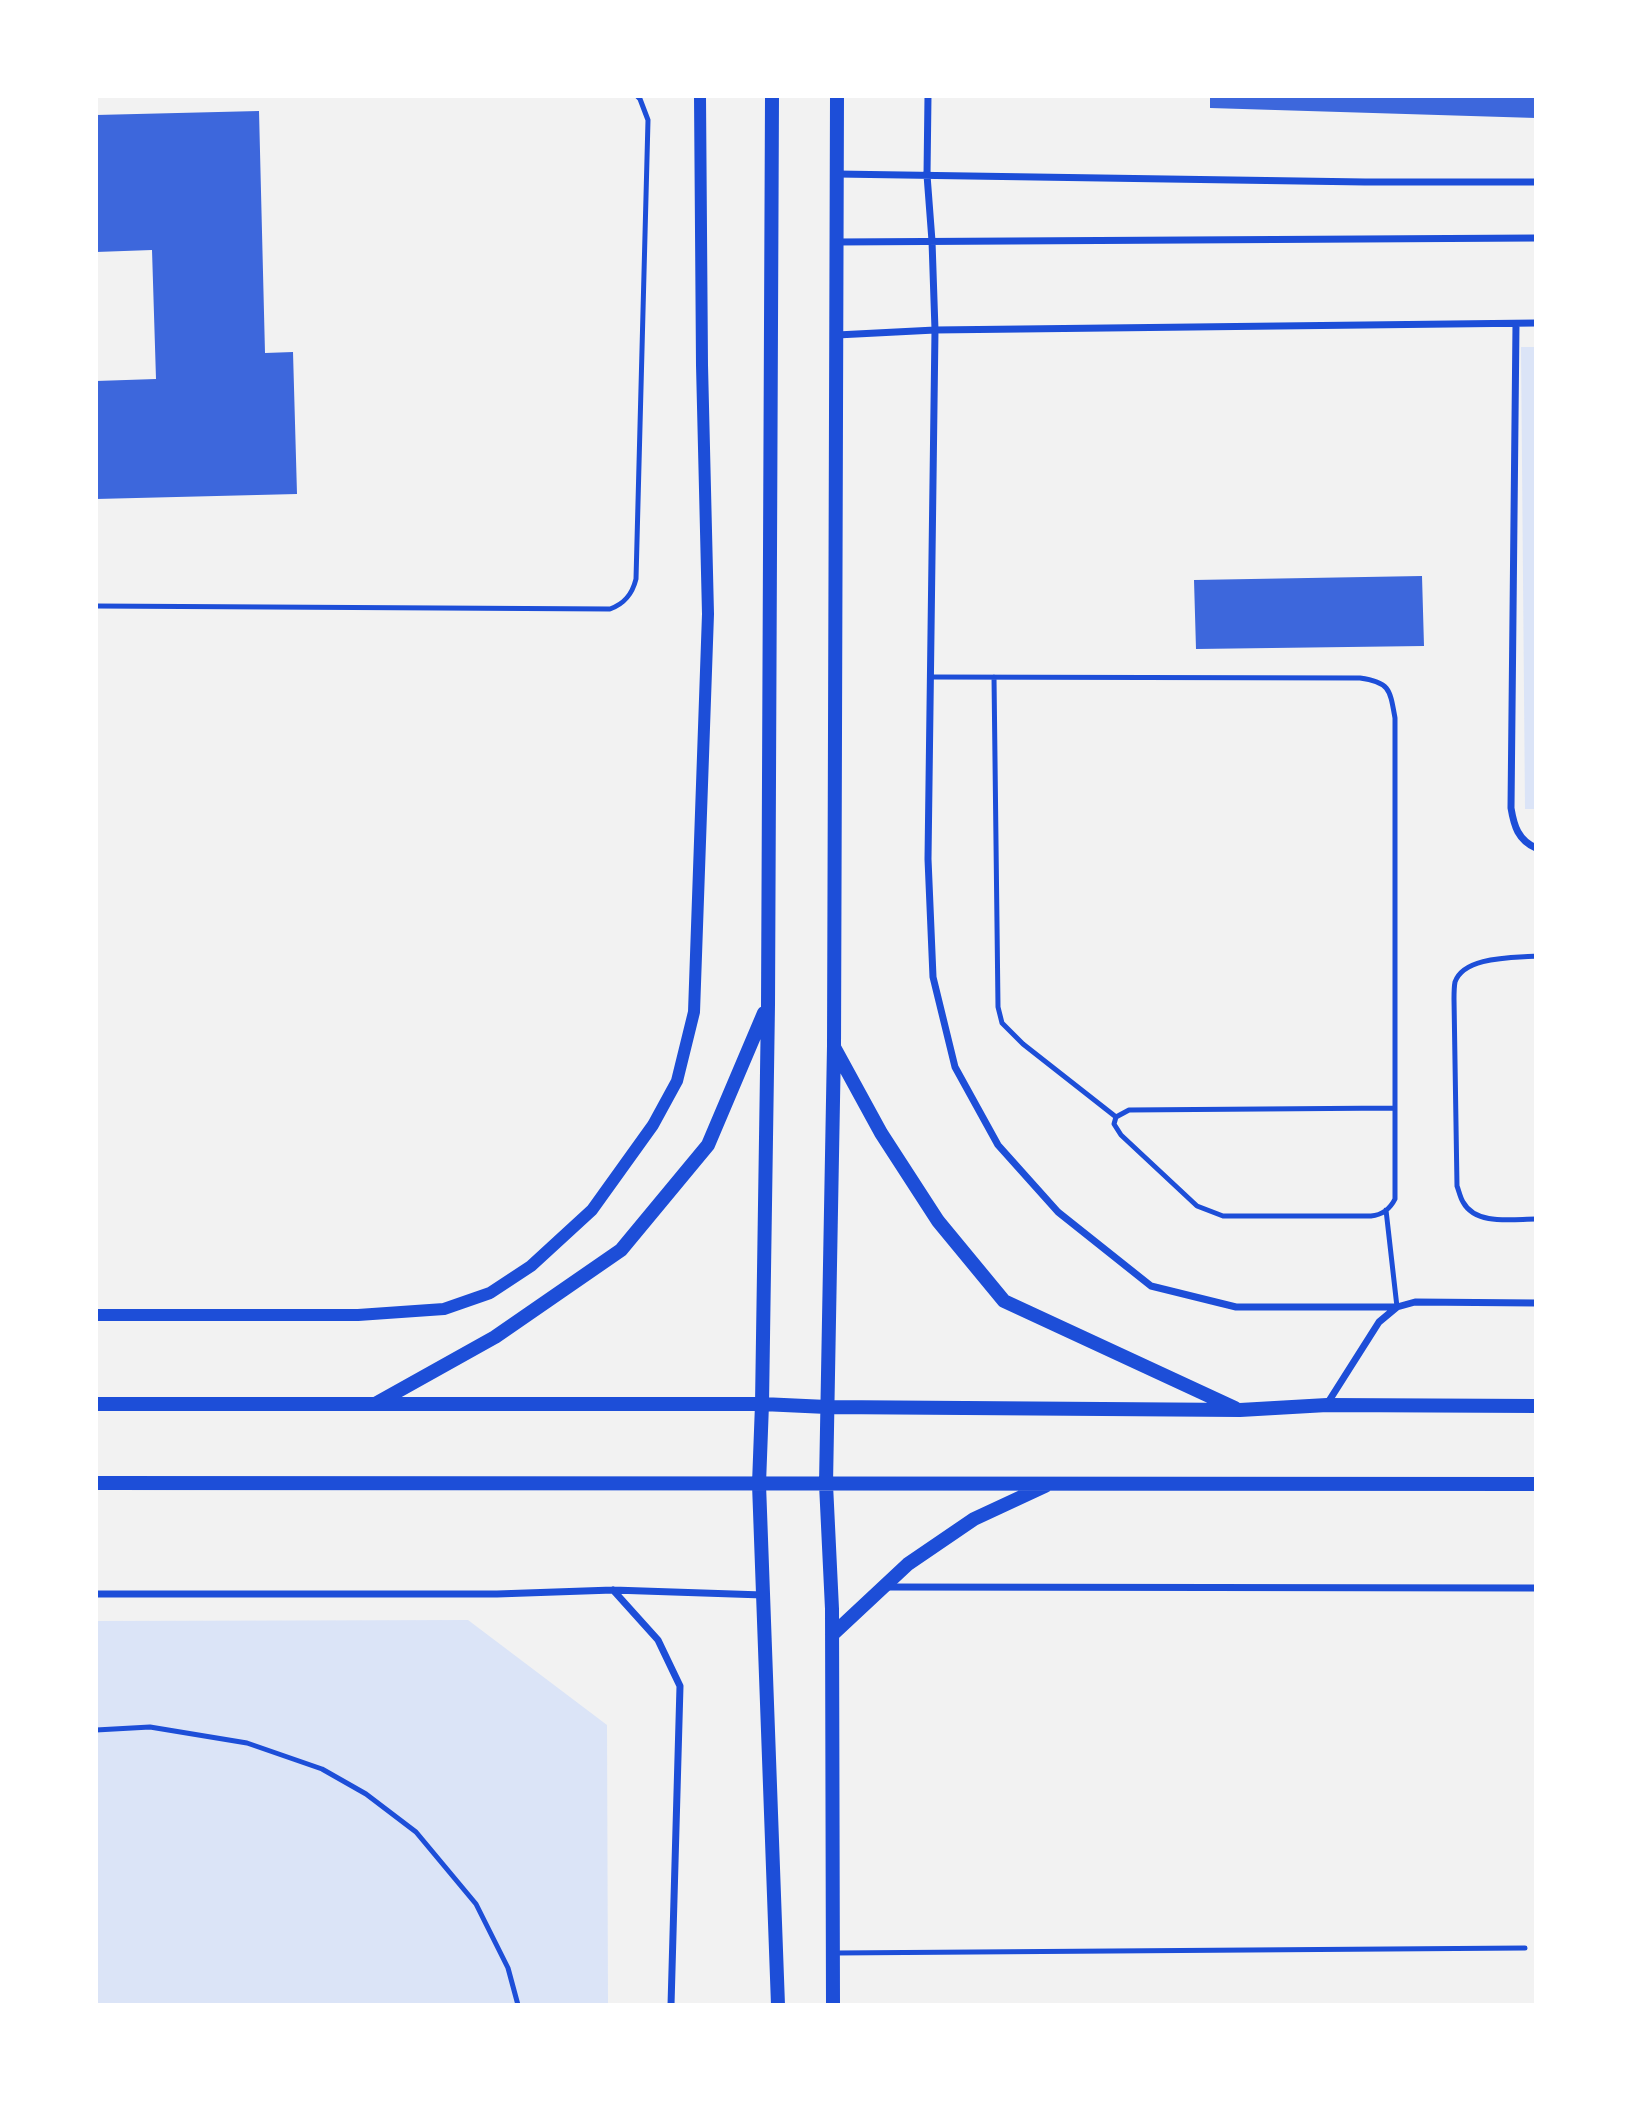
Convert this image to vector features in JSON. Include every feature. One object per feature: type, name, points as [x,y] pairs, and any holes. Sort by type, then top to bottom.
[{"type":"main road","points":[[772,96],[768,1005],[759,1484],[778,2005]]},
{"type":"main road","points":[[833,2005],[832,1635],[827,1407],[834,1046],[837,96]]},
{"type":"main road","points":[[373,1404],[495,1337],[621,1250],[708,1145],[768,1005]]},
{"type":"main road","points":[[834,1046],[881,1133],[938,1222],[1004,1300],[1240,1410]]},
{"type":"main road","points":[[96,1404],[762,1404],[827,1407],[1240,1410],[1327,1405],[1536,1406]]},
{"type":"main road","points":[[96,1483],[1536,1485]]},
{"type":"main road","points":[[832,1635],[908,1564],[974,1519],[1050,1484]]},
{"type":"street","points":[[96,1315],[358,1315],[444,1309],[491,1293],[531,1266],[592,1210],[653,1125],[677,1081],[694,1012],[708,614],[702,365],[700,96]]},
{"type":"street","points":[[928,96],[934,330],[928,859],[933,977],[955,1067],[998,1145],[1058,1212],[1151,1286],[1236,1307],[1397,1307],[1415,1302],[1536,1303]]},
{"type":"street","points":[[837,174],[1536,182]]},
{"type":"street","points":[[837,242],[1536,238]]},
{"type":"street","points":[[837,335],[934,330],[1536,323]]},
{"type":"street","points":[[1516,324],[1511,808],[1515,830],[1526,844],[1536,848]]},
{"type":"street","points":[[1327,1405],[1378,1322],[1397,1307]]},
{"type":"street","points":[[883,1587],[1536,1588]]},
{"type":"street","points":[[96,1594],[497,1594],[613,1590],[764,1595]]},
{"type":"street","points":[[613,1590],[658,1640],[680,1686],[671,2005]]},
{"type":"lane","points":[[96,606],[610,609],[621,605],[627,599],[636,579],[648,120],[637,96]]},
{"type":"lane","points":[[930,677],[1360,678],[1384,685],[1391,693],[1395,718],[1395,1108],[1395,1199],[1379,1215],[1371,1216],[1223,1216],[1211,1213],[1196,1206],[1121,1135],[1114,1124],[1116,1117],[1129,1110],[1395,1108]]},
{"type":"lane","points":[[994,677],[998,1007],[1002,1023],[1023,1044],[1116,1117]]},
{"type":"lane","points":[[1536,956],[1493,959],[1471,966],[1460,974],[1455,984],[1454,999],[1457,1186],[1463,1203],[1473,1213],[1482,1217],[1536,1219]]},
{"type":"lane","points":[[1386,1210],[1397,1307]]},
{"type":"lane","points":[[96,1730],[150,1727],[247,1743],[322,1769],[366,1794],[415,1832],[476,1904],[508,1968],[518,2005]]},
{"type":"lane","points":[[833,1954],[1525,1948]]},
{"type":"shaded area","points":[[1521,347],[1536,347],[1536,809],[1525,809]]},
{"type":"shaded area","points":[[468,1620],[607,1725],[608,2005],[96,2005],[96,1621]]},
{"type":"building","points":[[1210,96],[1536,96],[1536,118],[1210,108]]},
{"type":"building","points":[[259,111],[265,353],[293,352],[297,494],[96,499],[96,381],[156,379],[152,250],[96,252],[96,115]]},
{"type":"building","points":[[1422,576],[1424,646],[1196,649],[1194,580]]}]
